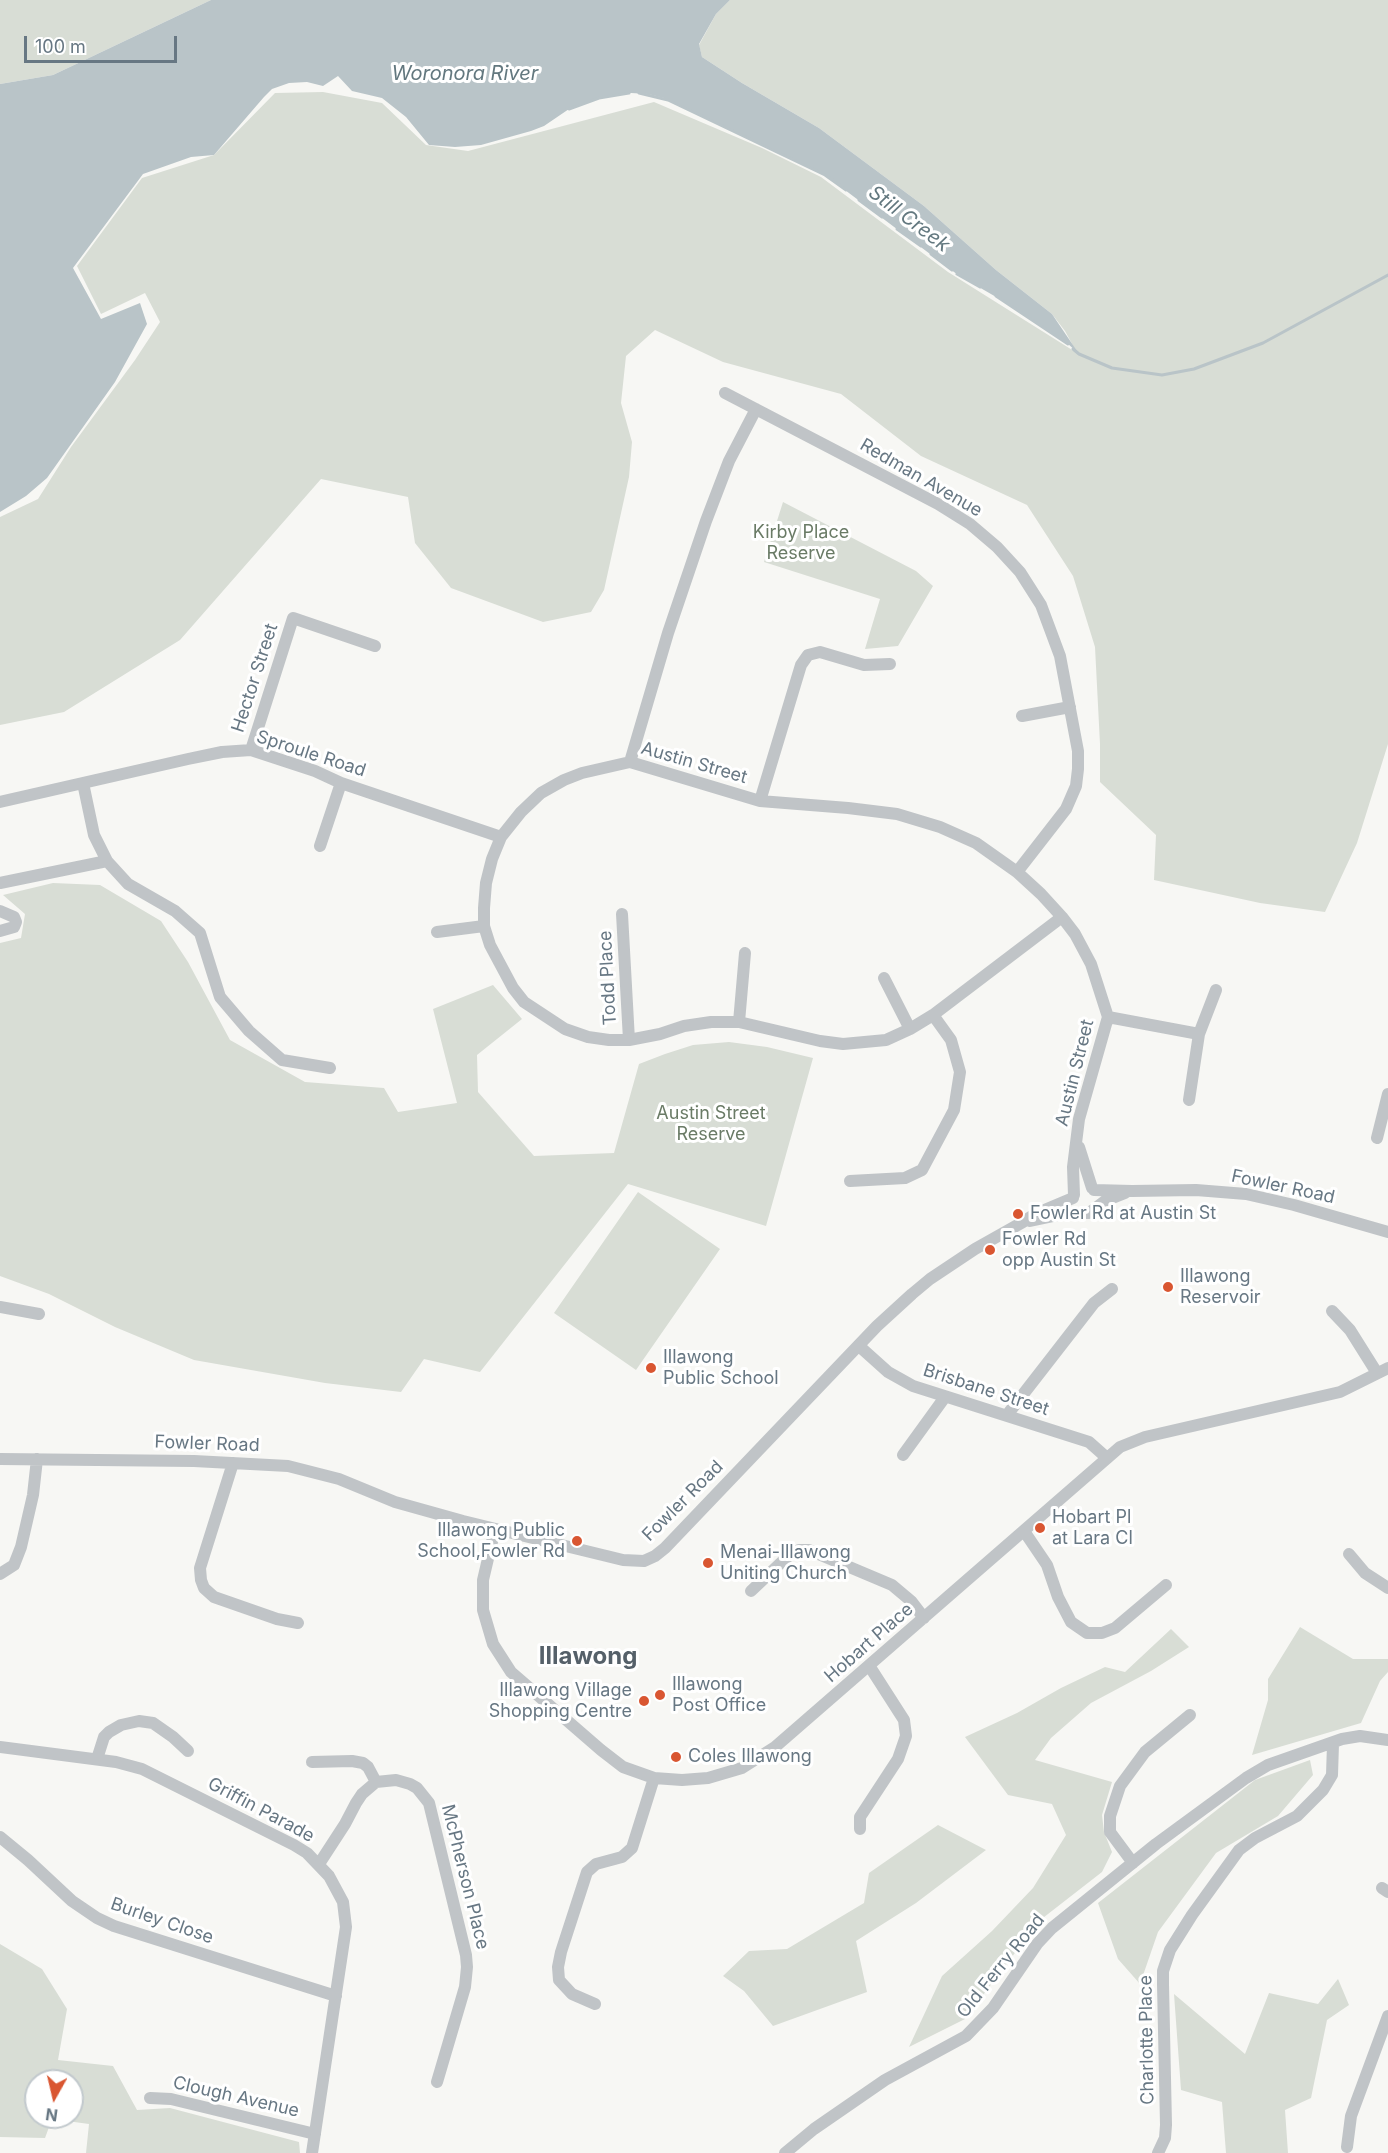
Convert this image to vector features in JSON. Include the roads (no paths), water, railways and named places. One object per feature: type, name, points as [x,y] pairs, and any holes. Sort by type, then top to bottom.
[{"type":"street","name":"Redman Avenue","points":[[725,393],[938,504],[970,524],[997,547],[1020,572],[1041,605],[1060,656],[1070,707],[1078,751],[1076,786],[1066,809],[1017,872]]},
{"type":"street","points":[[630,762],[668,633],[706,521],[729,461],[756,409]]},
{"type":"street","name":"Hector Street","points":[[251,750],[293,618],[375,646]]},
{"type":"street","points":[[760,801],[801,665],[808,655],[820,652],[864,665],[890,664]]},
{"type":"street","points":[[1022,716],[1070,707]]},
{"type":"street","name":"Sproule Road","points":[[0,802],[188,759],[222,752],[251,750],[501,837]]},
{"type":"street","name":"Austin Street","points":[[1062,917],[933,1016],[886,1040],[843,1044],[820,1041],[739,1022],[711,1022],[684,1026],[630,1040],[588,1037],[565,1029],[524,1002],[500,966],[484,926],[486,883],[492,859],[501,837],[521,812],[542,793],[582,773],[630,762],[760,801],[897,814],[940,827],[976,843],[1017,872],[1062,917],[1075,934],[1091,964],[1108,1017],[1079,1119],[1073,1167],[1074,1196]]},
{"type":"street","points":[[83,783],[94,835],[106,861],[128,884],[175,911],[200,933],[220,998],[249,1031],[282,1060],[330,1068]]},
{"type":"street","points":[[320,846],[341,783]]},
{"type":"street","points":[[0,883],[106,861]]},
{"type":"street","points":[[0,911],[14,917],[16,922],[14,927],[0,931]]},
{"type":"street","name":"Todd Place","points":[[622,914],[630,1040]]},
{"type":"street","points":[[437,932],[484,926]]},
{"type":"street","points":[[739,1022],[745,953]]},
{"type":"street","points":[[884,978],[910,1029]]},
{"type":"street","points":[[1189,1100],[1198,1034],[1216,990]]},
{"type":"street","points":[[850,1181],[904,1178],[922,1170],[954,1110],[960,1072],[951,1040],[933,1016]]},
{"type":"street","points":[[1108,1017],[1198,1034]]},
{"type":"street","points":[[1377,1137],[1388,1094]]},
{"type":"street","name":"Austin Street","points":[[1077,1140],[1093,1189]]},
{"type":"street","points":[[1082,1188],[1093,1189],[1100,1198],[1097,1208],[1092,1212],[1083,1213],[1074,1206],[1074,1196],[1082,1188]]},
{"type":"street","name":"Fowler Road","points":[[1093,1189],[1196,1190],[1246,1194],[1294,1204],[1388,1232]]},
{"type":"street","name":"Fowler Road","points":[[1097,1208],[1110,1198],[1132,1191]]},
{"type":"street","name":"Fowler Road","points":[[0,1459],[265,1464],[305,1470],[339,1479],[414,1508],[623,1560],[640,1562],[651,1559],[665,1548],[896,1308],[930,1279],[975,1249],[1035,1214],[1074,1196]]},
{"type":"street","name":"Fowler Road","points":[[1023,1222],[1061,1214],[1083,1213]]},
{"type":"street","points":[[1007,1415],[1094,1303],[1112,1289]]},
{"type":"street","points":[[0,1307],[39,1314]]},
{"type":"street","points":[[1332,1311],[1382,1370]]},
{"type":"street","name":"Brisbane Street","points":[[859,1346],[897,1378],[945,1396],[1089,1442],[1107,1458]]},
{"type":"street","name":"Hobart Place","points":[[495,1529],[485,1571],[483,1599],[488,1631],[511,1672],[612,1759],[635,1772],[654,1778],[702,1779],[742,1768],[775,1747],[870,1667],[1120,1447],[1145,1437],[1341,1392],[1382,1370]]},
{"type":"street","points":[[903,1455],[945,1396]]},
{"type":"street","points":[[0,1574],[14,1564],[21,1547],[33,1495],[37,1459]]},
{"type":"street","points":[[233,1464],[200,1568],[204,1588],[214,1597],[277,1619],[298,1623]]},
{"type":"street","points":[[1024,1531],[1047,1565],[1058,1597],[1071,1622],[1087,1633],[1115,1628],[1166,1585]]},
{"type":"street","points":[[751,1591],[787,1557],[799,1550],[809,1550],[892,1585],[911,1601],[924,1618]]},
{"type":"street","points":[[1349,1554],[1365,1573],[1388,1588]]},
{"type":"street","points":[[860,1829],[860,1817],[898,1759],[906,1736],[904,1720],[870,1667]]},
{"type":"street","points":[[1133,1863],[1110,1832],[1110,1816],[1120,1786],[1145,1752],[1190,1715]]},
{"type":"street","points":[[96,1760],[104,1737],[109,1732],[121,1725],[139,1721],[153,1723],[188,1751]]},
{"type":"street","name":"Old Ferry Road","points":[[1333,1744],[1342,1739],[1359,1736],[1388,1740]]},
{"type":"street","name":"Old Ferry Road","points":[[785,2153],[891,2077],[966,2036],[993,2008],[1043,1936],[1133,1863],[1257,1771],[1305,1751],[1333,1744],[1359,1744],[1388,1748]]},
{"type":"street","name":"Charlotte Place","points":[[1158,2153],[1165,2138],[1166,2125],[1163,1971],[1170,1950],[1191,1915],[1239,1850],[1255,1838],[1297,1816],[1323,1790],[1332,1774],[1333,1744]]},
{"type":"street","name":"Griffin Parade","points":[[0,1747],[96,1760],[142,1769],[294,1845],[319,1864],[339,1891],[345,1915],[345,1943],[312,2153]]},
{"type":"street","points":[[312,1762],[363,1763],[368,1767],[376,1782],[362,1794],[319,1864]]},
{"type":"street","points":[[595,2004],[572,1994],[562,1985],[558,1974],[561,1952],[587,1872],[596,1864],[622,1857],[632,1848],[654,1778]]},
{"type":"street","name":"McPherson Place","points":[[376,1782],[396,1780],[410,1784],[417,1788],[429,1803],[466,1955],[465,1987],[437,2082]]},
{"type":"street","name":"Burley Close","points":[[0,1837],[72,1901],[97,1918],[129,1932],[336,1996]]},
{"type":"street","points":[[1347,2146],[1355,2105],[1388,2016]]},
{"type":"street","name":"Clough Avenue","points":[[150,2098],[171,2099],[315,2133]]},
{"type":"water","name":"Woronora River","points":[[211,0],[730,0],[716,14],[699,44],[702,57],[819,128],[924,206],[996,270],[1052,314],[1079,354],[1067,343],[1010,305],[958,275],[825,175],[664,98],[631,93],[599,98],[569,109],[544,126],[531,131],[481,145],[455,147],[429,145],[406,117],[382,98],[352,91],[338,76],[323,86],[307,82],[289,83],[272,89],[214,155],[191,157],[143,174],[73,268],[101,319],[140,303],[147,324],[115,382],[47,478],[26,496],[0,512],[0,84],[53,75]]},
{"type":"waterway","name":"Still Creek","points":[[567,108],[599,98],[629,93]]},
{"type":"waterway","name":"Still Creek","points":[[639,93],[668,100],[825,175],[846,190]]},
{"type":"waterway","name":"Still Creek","points":[[859,200],[882,217]]},
{"type":"waterway","name":"Still Creek","points":[[897,229],[921,246]]},
{"type":"waterway","name":"Still Creek","points":[[931,254],[952,270]]},
{"type":"waterway","name":"Still Creek","points":[[957,274],[980,287]]},
{"type":"waterway","name":"Still Creek","points":[[1073,349],[1079,354],[1112,368],[1162,375],[1194,369],[1263,343],[1388,275]]},
{"type":"waterway","name":"Still Creek","points":[[996,296],[1068,344]]},
{"type":"place","name":"Fowler Rd at Austin St","points":[[1018,1214]]},
{"type":"place","name":"Fowler Rd opp Austin St","points":[[990,1250]]},
{"type":"place","name":"Illawong Reservoir","points":[[1168,1287]]},
{"type":"place","name":"Illawong Public School","points":[[651,1368]]},
{"type":"place","name":"Hobart Pl at Lara Cl","points":[[1040,1528]]},
{"type":"place","name":"Illawong Public School,Fowler Rd","points":[[577,1541]]},
{"type":"place","name":"Menai-Illawong Uniting Church","points":[[708,1563]]},
{"type":"place","name":"Illawong Post Office","points":[[660,1695]]},
{"type":"place","name":"Illawong Village Shopping Centre","points":[[644,1701]]},
{"type":"place","name":"Coles Illawong","points":[[676,1757]]},
{"type":"district","name":"Illawong","points":[[588,1657]]},
{"type":"park label","name":"Kirby Place Reserve","points":[[801,543]]},
{"type":"park label","name":"Austin Street Reserve","points":[[711,1124]]}]
